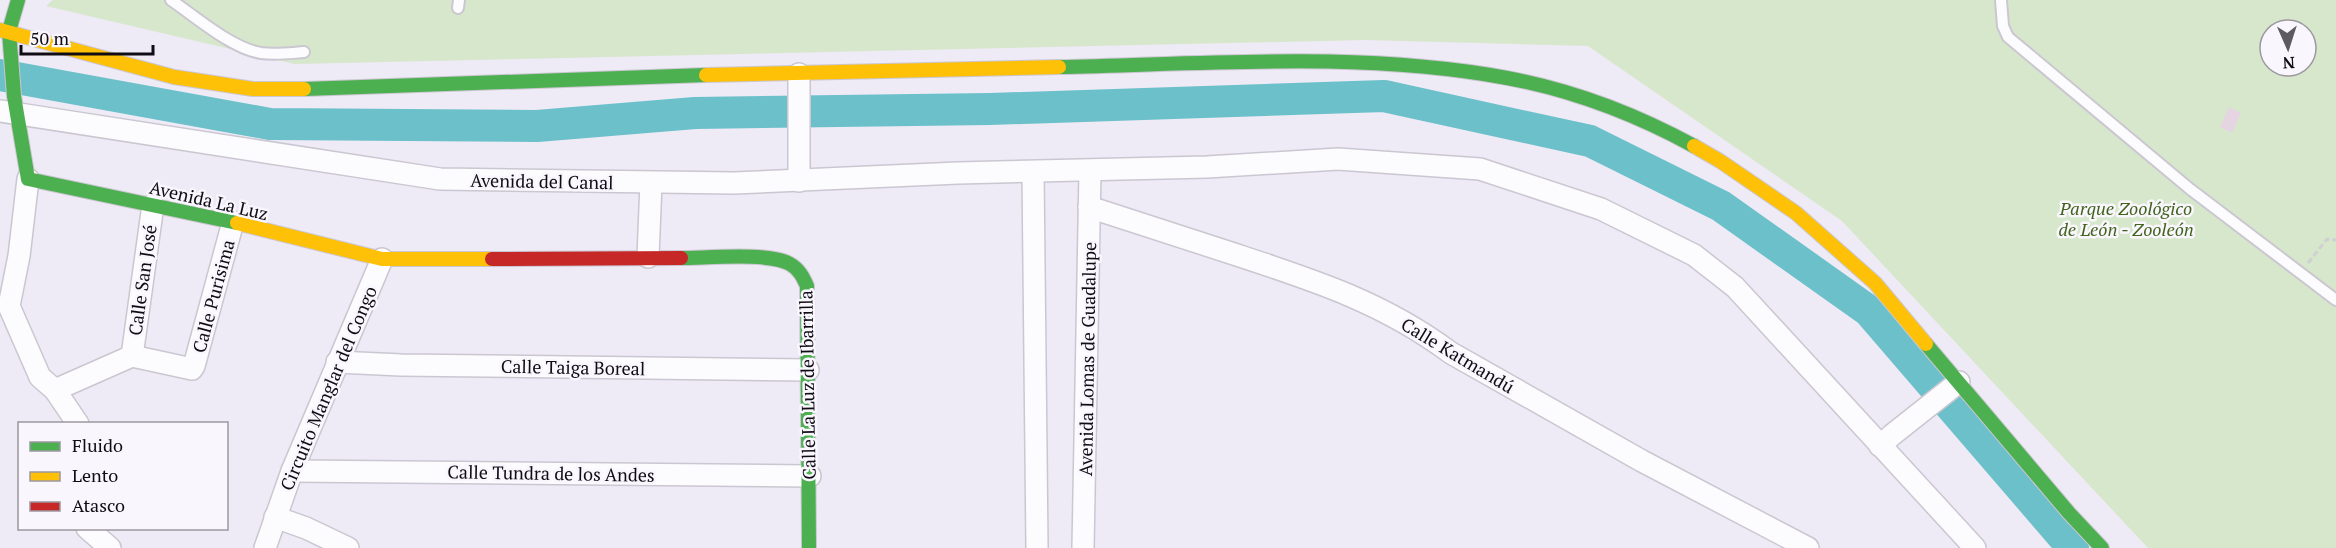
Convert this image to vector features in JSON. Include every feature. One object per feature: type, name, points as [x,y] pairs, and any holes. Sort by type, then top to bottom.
[{"type":"street","points":[[18,0],[4,30],[11,56],[10,107],[28,179],[19,256],[5,308],[40,377],[55,390],[77,422]]},
{"type":"street","points":[[4,30],[174,76],[253,89],[799,81],[1324,61],[1411,66],[1508,78],[1572,95],[1663,129],[1720,160],[1796,213],[1875,283],[1951,388],[2102,548]]},
{"type":"street","points":[[799,81],[799,182]]},
{"type":"street","name":"Avenida del Canal","points":[[10,107],[440,179],[651,183],[799,182],[958,173],[1090,171],[1338,159],[1480,169],[1601,209],[1694,255],[1735,287],[1886,440],[1975,548]]},
{"type":"street","name":"Avenida Lomas de Guadalupe","points":[[1083,548],[1090,171]]},
{"type":"street","points":[[1033,172],[1037,548]]},
{"type":"street","name":"Avenida La Luz","points":[[28,179],[233,222],[382,259]]},
{"type":"street","points":[[648,257],[651,183]]},
{"type":"street","name":"Calle San José","points":[[132,356],[153,205]]},
{"type":"street","name":"Calle Katmandú","points":[[1089,207],[1304,276],[1363,299],[1425,334],[1451,353],[1642,461],[1808,548]]},
{"type":"street","name":"Calle Purisima","points":[[132,356],[187,370],[192,369],[233,222]]},
{"type":"street","name":"Calle La Luz de Ibarrilla","points":[[382,259],[775,258],[791,263],[802,273],[807,286],[809,548]]},
{"type":"street","name":"Circuito Manglar del Congo","points":[[264,548],[292,471],[382,259]]},
{"type":"street","points":[[55,390],[132,356]]},
{"type":"street","name":"Calle Taiga Boreal","points":[[337,362],[401,365],[808,370]]},
{"type":"street","points":[[1886,440],[1951,388]]},
{"type":"street","name":"Calle Tundra de los Andes","points":[[292,471],[810,476]]},
{"type":"street","points":[[275,517],[306,528],[348,548]]},
{"type":"street","points":[[89,530],[110,548]]},
{"type":"lane","points":[[171,0],[240,47],[259,53],[304,52]]},
{"type":"lane","points":[[2001,0],[2003,26],[2008,37],[2190,189],[2336,300]]},
{"type":"path","points":[[2300,273],[2327,239],[2336,240]]},
{"type":"green space","name":"Parque Zoológico de León - Zooleón","points":[[53,0],[2336,0],[2336,548],[2148,548],[1842,221],[1588,46],[1365,40],[295,64],[46,6]]},
{"type":"building","points":[[2229,107],[2241,113],[2232,133],[2220,127]]},
{"type":"waterway","points":[[0,75],[270,124],[537,126],[695,113],[990,109],[1384,96],[1590,141],[1721,206],[1869,311],[2073,548]]},
{"type":"traffic: fast","points":[[18,0],[9,31],[14,96],[28,179],[237,223]]},
{"type":"traffic: fast","points":[[1059,67],[1284,61],[1396,64],[1452,70],[1507,78],[1556,89],[1627,114],[1694,146]]},
{"type":"traffic: fast","points":[[304,89],[706,75]]},
{"type":"traffic: fast","points":[[681,258],[754,257],[781,260],[796,268],[807,286],[809,548]]},
{"type":"traffic: fast","points":[[1926,344],[2069,513],[2102,548]]},
{"type":"traffic: slow","points":[[0,30],[174,77],[253,89],[304,89]]},
{"type":"traffic: slow","points":[[706,75],[1059,67]]},
{"type":"traffic: slow","points":[[1694,146],[1796,213],[1875,283],[1926,344]]},
{"type":"traffic: slow","points":[[237,223],[382,259],[492,259]]},
{"type":"traffic: jam","points":[[492,259],[681,258]]}]
